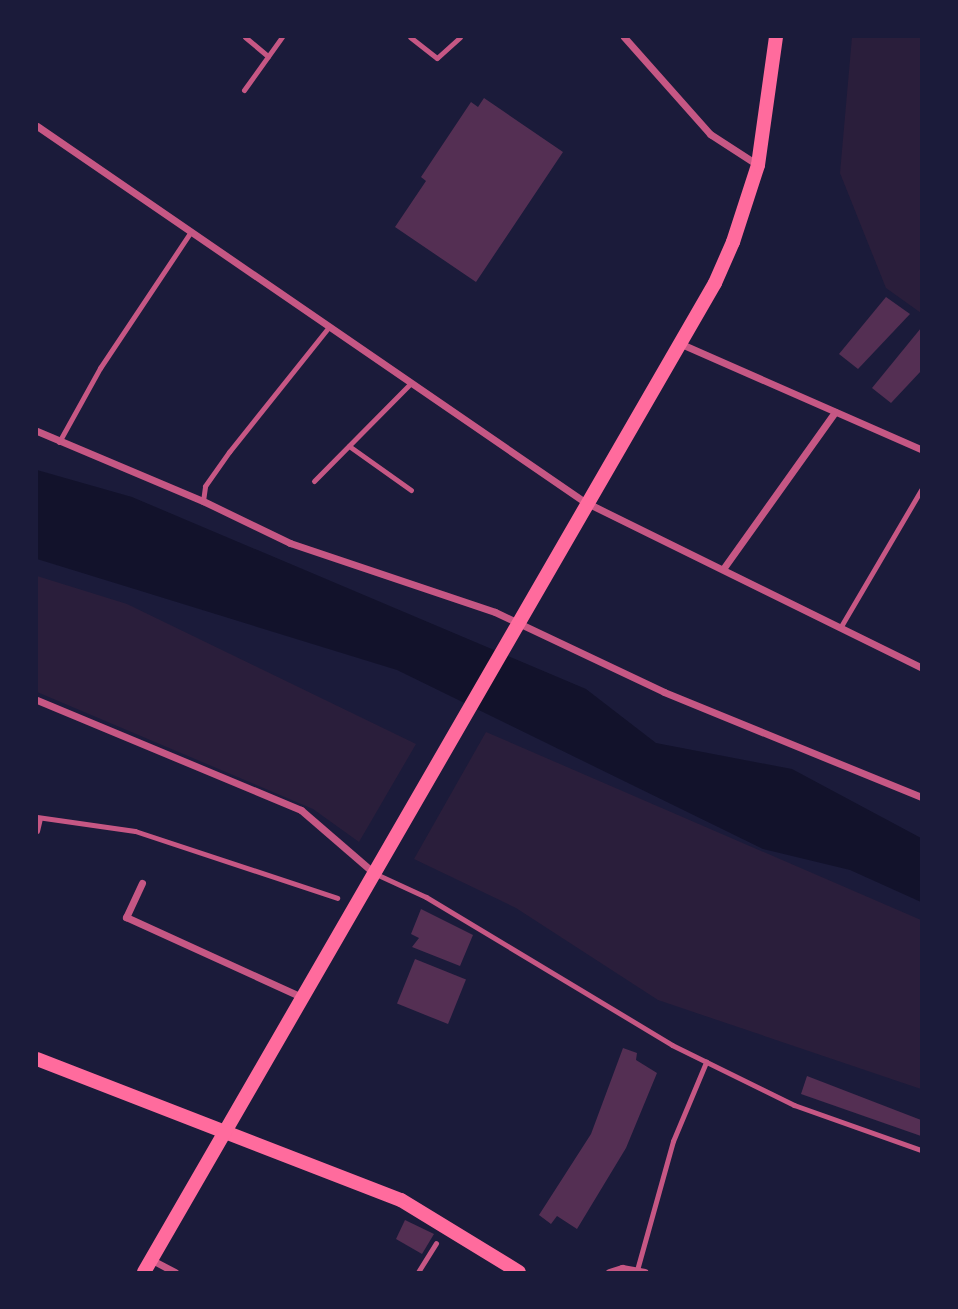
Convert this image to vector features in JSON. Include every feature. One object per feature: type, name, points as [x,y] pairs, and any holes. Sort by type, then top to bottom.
[{"type":"main road","points":[[148,1266],[304,998],[585,502],[679,343],[733,242],[758,165],[776,37]]},
{"type":"main road","points":[[37,1059],[401,1200],[519,1272]]},
{"type":"street","points":[[624,37],[710,134],[758,165]]},
{"type":"street","points":[[37,126],[409,385],[585,502],[921,667]]},
{"type":"street","points":[[679,343],[921,449]]},
{"type":"street","points":[[723,569],[835,412]]},
{"type":"street","points":[[37,431],[203,501],[290,543],[514,627],[664,692],[921,797]]},
{"type":"street","points":[[37,700],[301,810],[374,873]]},
{"type":"street","points":[[142,883],[126,917],[304,998]]},
{"type":"street","points":[[148,1266],[175,1272]]},
{"type":"street","points":[[609,1272],[622,1268],[641,1271]]},
{"type":"lane","points":[[245,37],[268,56]]},
{"type":"lane","points":[[244,90],[282,37]]},
{"type":"lane","points":[[410,37],[437,58],[460,37]]},
{"type":"lane","points":[[60,442],[100,368],[190,233]]},
{"type":"lane","points":[[203,501],[205,486],[229,452],[328,328]]},
{"type":"lane","points":[[314,481],[409,385]]},
{"type":"lane","points":[[349,446],[411,490]]},
{"type":"lane","points":[[840,628],[921,490]]},
{"type":"lane","points":[[37,831],[38,818],[135,831],[337,898]]},
{"type":"lane","points":[[374,873],[426,897],[706,1062],[794,1105],[921,1150]]},
{"type":"lane","points":[[641,1271],[673,1141],[706,1062]]},
{"type":"lane","points":[[418,1272],[436,1243]]},
{"type":"shaded area","points":[[852,37],[921,37],[921,313],[886,288],[840,173]]},
{"type":"shaded area","points":[[37,470],[132,497],[586,689],[656,743],[792,769],[921,838],[921,902],[850,870],[763,849],[397,670],[37,559]]},
{"type":"shaded area","points":[[37,576],[127,604],[416,744],[359,842],[313,809],[37,692]]},
{"type":"shaded area","points":[[486,732],[921,920],[921,1089],[658,1000],[516,908],[414,859]]},
{"type":"building","points":[[484,98],[563,152],[476,282],[395,227],[426,181],[421,177],[471,102],[478,107]]},
{"type":"building","points":[[886,297],[910,314],[858,369],[839,354]]},
{"type":"building","points":[[921,328],[921,371],[891,403],[872,388]]},
{"type":"building","points":[[421,909],[473,935],[460,966],[412,947],[419,938],[411,934]]},
{"type":"building","points":[[415,959],[466,980],[448,1024],[397,1004]]},
{"type":"building","points":[[623,1048],[637,1053],[636,1060],[657,1073],[626,1148],[577,1229],[557,1216],[551,1224],[539,1215],[591,1134]]},
{"type":"building","points":[[807,1076],[921,1120],[921,1136],[801,1094]]},
{"type":"building","points":[[405,1220],[434,1234],[422,1254],[396,1239]]}]
